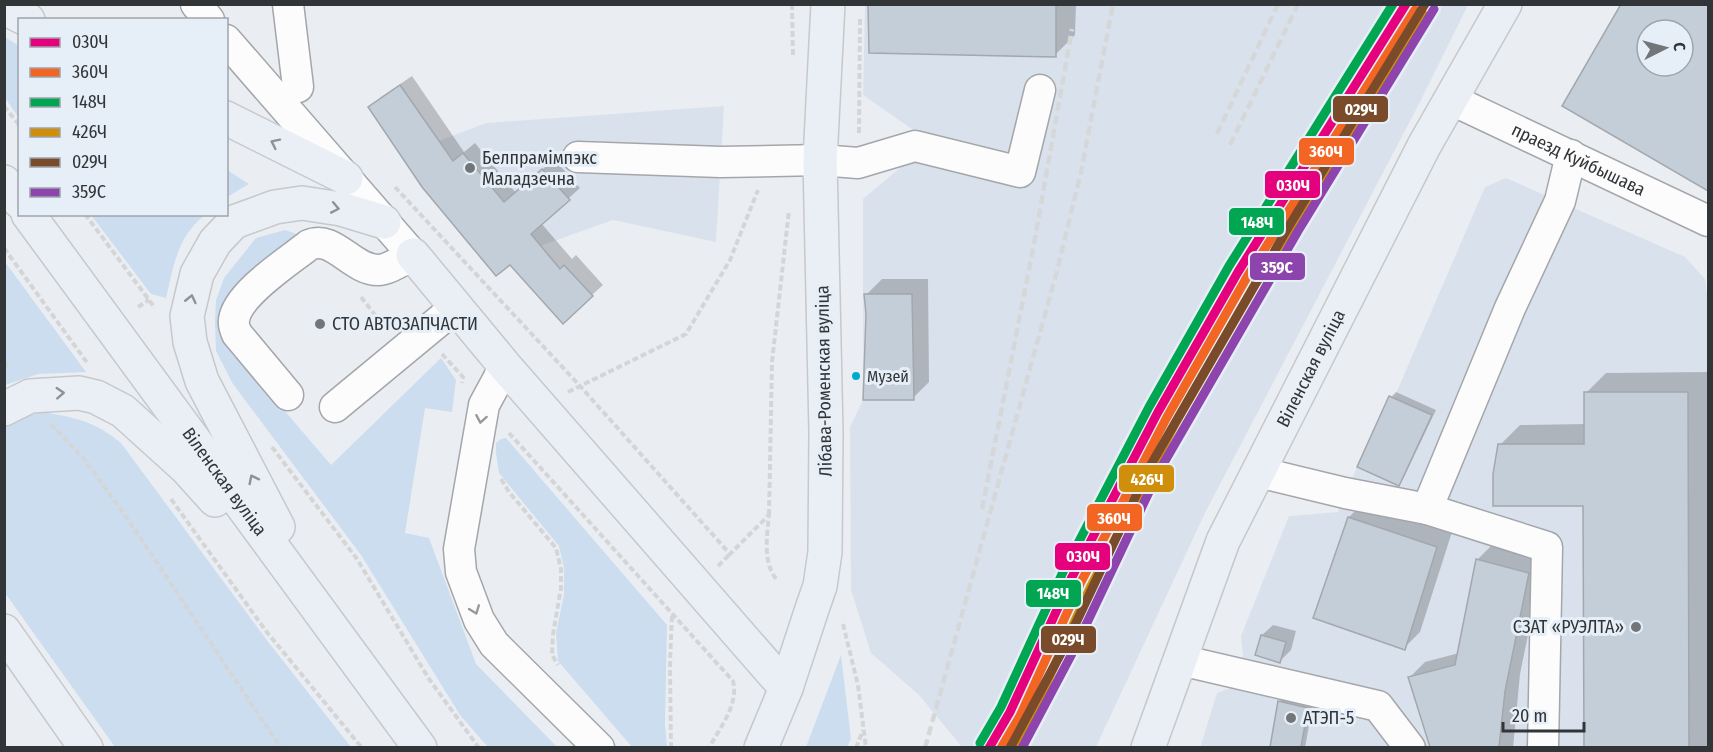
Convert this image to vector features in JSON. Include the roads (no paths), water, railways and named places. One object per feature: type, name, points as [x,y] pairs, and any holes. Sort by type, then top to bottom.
[{"type":"main road","name":"Лібава-Роменская вуліца","points":[[761,747],[786,688],[820,586],[825,552],[826,420],[820,160],[828,4]]},
{"type":"main road","name":"Віленская вуліца","points":[[1148,747],[1223,541],[1450,99],[1505,4]]},
{"type":"main road","points":[[4,8],[24,18]]},
{"type":"main road","points":[[228,119],[346,178]]},
{"type":"main road","points":[[4,182],[18,200]]},
{"type":"main road","points":[[328,624],[202,381],[190,342],[187,316],[197,274],[203,261],[215,242],[234,222],[275,207],[302,203],[341,209],[384,222]]},
{"type":"main road","name":"Віленская вуліца","points":[[29,216],[420,747]]},
{"type":"main road","points":[[413,255],[505,366],[786,688]]},
{"type":"main road","points":[[4,409],[30,396],[79,393],[96,397],[123,411],[186,468],[328,624]]},
{"type":"main road","points":[[4,631],[86,747]]},
{"type":"street","points":[[196,4],[207,18]]},
{"type":"street","points":[[288,4],[298,87]]},
{"type":"street","points":[[228,42],[413,255],[380,270],[363,268],[327,244],[317,241],[256,287],[244,299],[234,319],[237,333],[288,395]]},
{"type":"street","points":[[578,157],[770,162],[820,160],[858,163],[915,146],[1020,172],[1041,90]]},
{"type":"street","name":"праезд Куйбышава","points":[[1450,99],[1708,221]]},
{"type":"street","points":[[1426,509],[1510,308],[1560,201],[1571,156]]},
{"type":"street","points":[[335,407],[456,307]]},
{"type":"street","points":[[505,366],[484,405],[459,549],[461,572],[479,620],[494,644],[599,747]]},
{"type":"street","points":[[1258,472],[1426,509],[1547,547],[1543,747]]},
{"type":"street","points":[[1180,660],[1378,706],[1410,747]]},
{"type":"railway","points":[[925,748],[1057,271],[1081,172],[1113,4]]},
{"type":"railway","points":[[1217,134],[1278,4]]},
{"type":"railway","points":[[1230,145],[1298,4]]},
{"type":"railway","points":[[982,509],[1034,244],[1072,29]]},
{"type":"place","name":"Белпрамімпэкс Маладзечна","points":[[470,168]]},
{"type":"place","name":"СТО АВТОЗАПЧАСТИ","points":[[320,324]]},
{"type":"place","name":"Музей","points":[[856,376]]},
{"type":"place","name":"СЗАТ «РУЭЛТА»","points":[[1636,627]]},
{"type":"place","name":"АТЭП-5","points":[[1291,718]]}]
